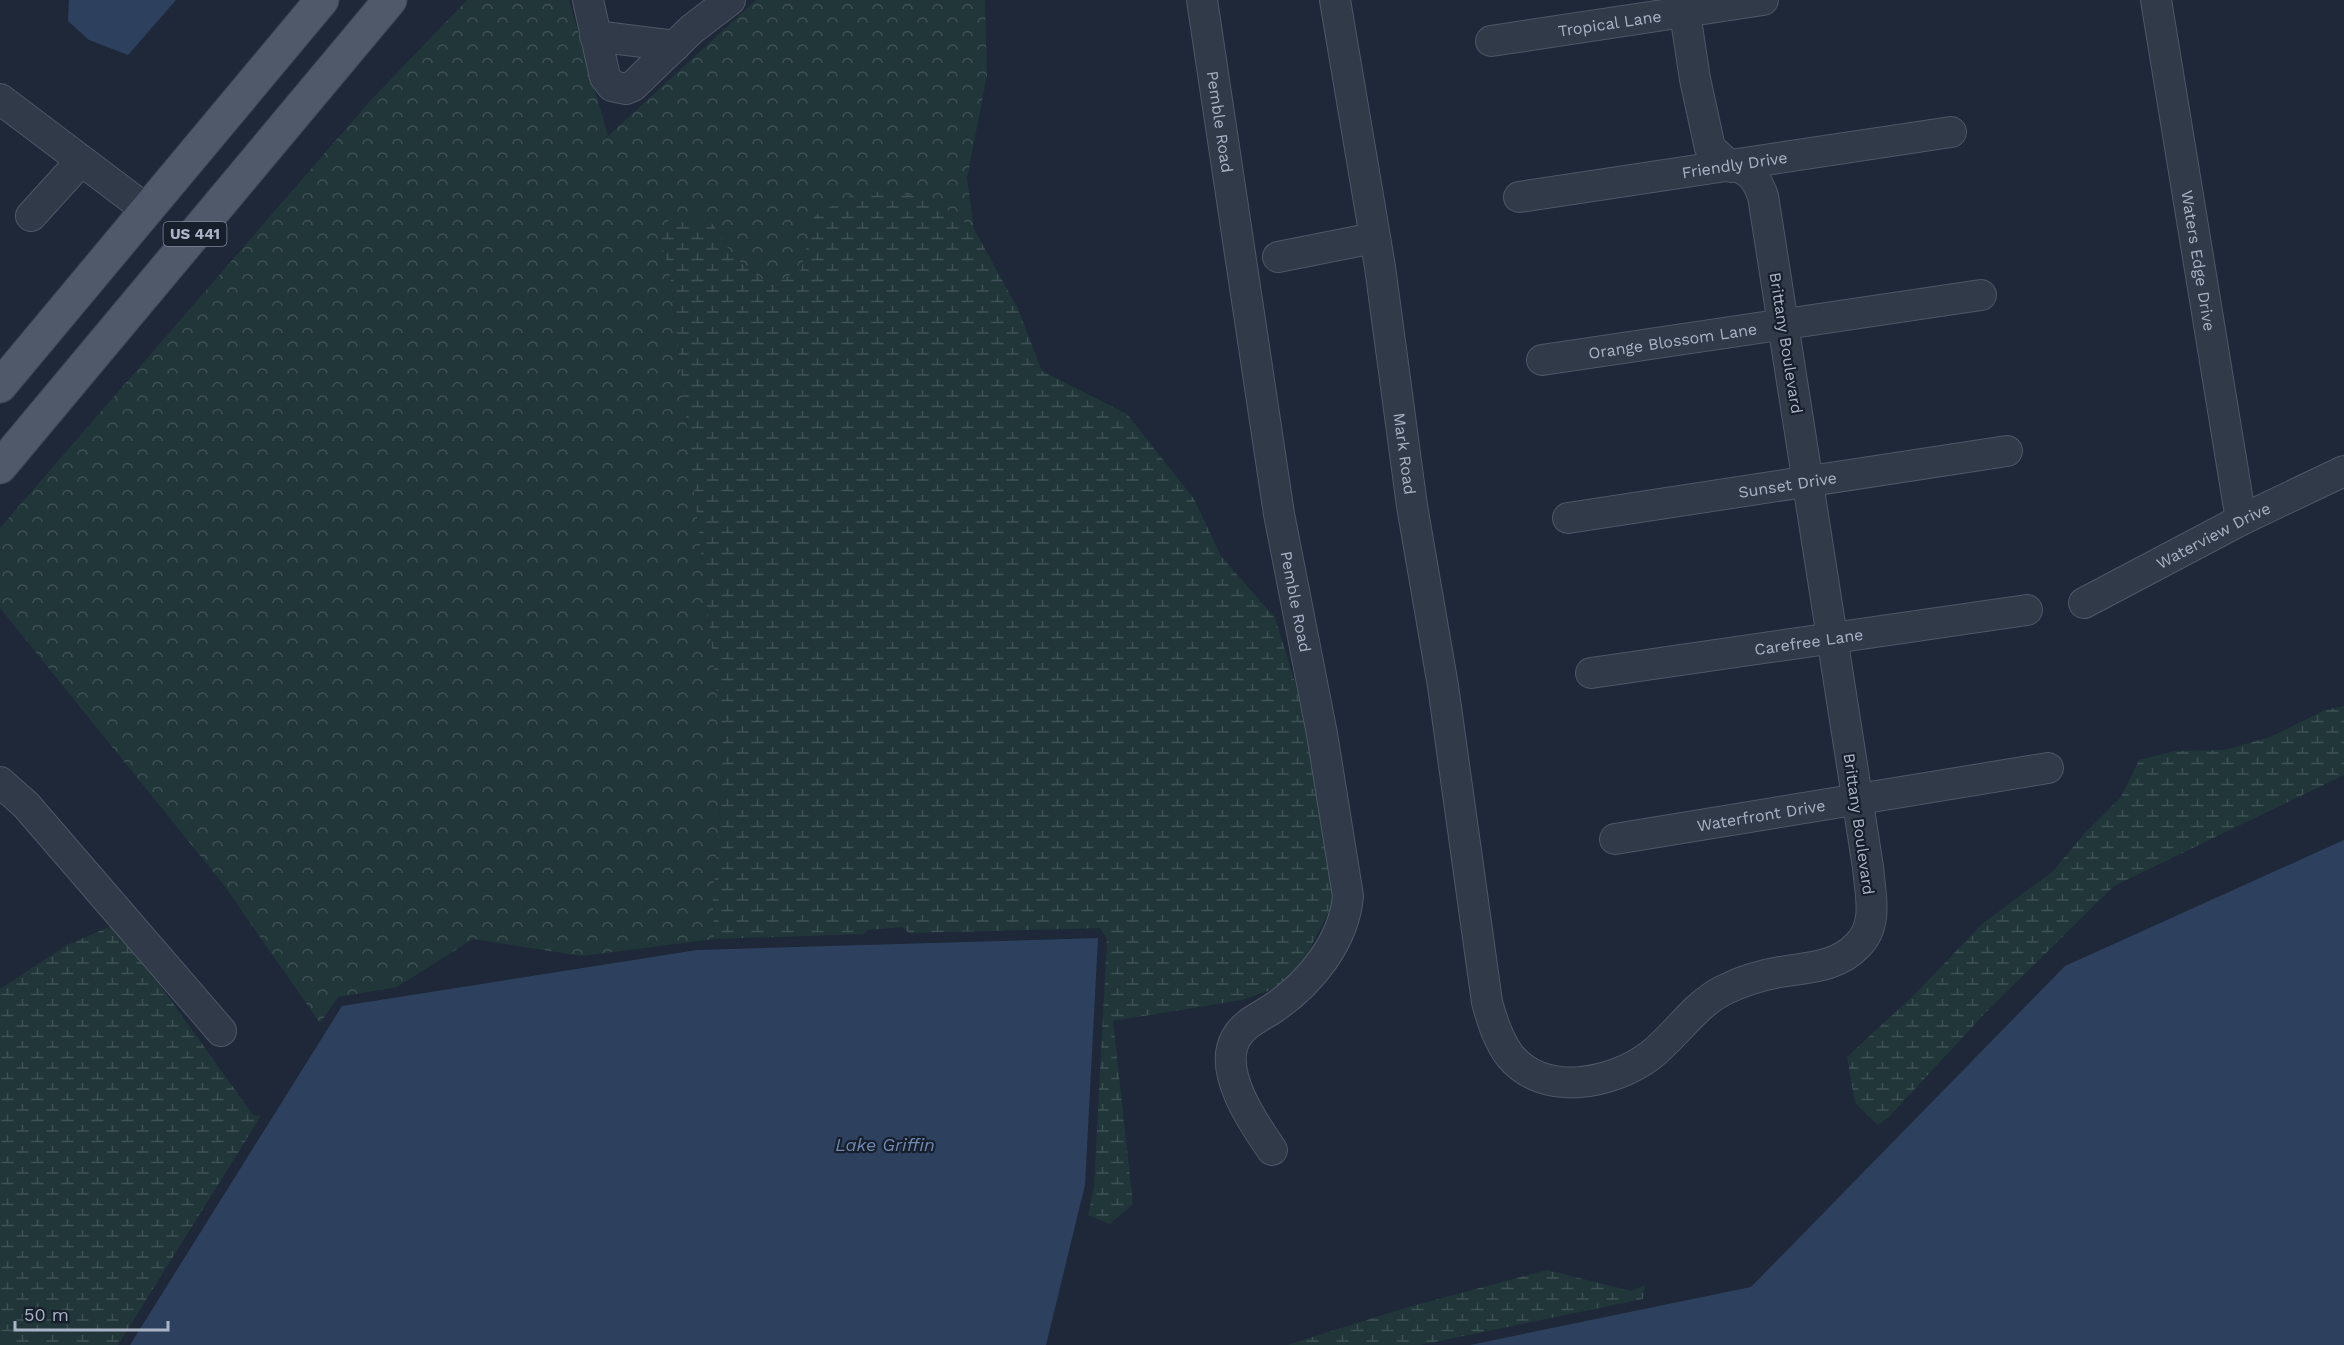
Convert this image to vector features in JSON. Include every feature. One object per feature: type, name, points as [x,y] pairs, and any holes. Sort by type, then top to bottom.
[{"type":"main road","name":"US 441","points":[[0,386],[322,0]]},
{"type":"main road","name":"US 441","points":[[0,467],[390,0]]},
{"type":"street","points":[[588,0],[605,77],[612,86],[626,89],[633,86],[675,46],[730,0]]},
{"type":"street","name":"Pemble Road","points":[[1202,0],[1279,514],[1322,734],[1348,896],[1346,914],[1339,936],[1330,950],[1292,995],[1249,1022],[1236,1038],[1232,1049],[1233,1069],[1239,1095],[1250,1118],[1272,1150]]},
{"type":"street","name":"Mark Road","points":[[1335,0],[1374,238],[1474,906]]},
{"type":"street","name":"Tropical Lane","points":[[1491,41],[1684,6],[1763,0]]},
{"type":"street","name":"Waters Edge Drive","points":[[2156,0],[2241,520]]},
{"type":"street","name":"Brittany Boulevard","points":[[1474,906],[1487,1002],[1497,1033],[1511,1057],[1526,1071],[1548,1079],[1589,1082],[1606,1078],[1648,1057],[1672,1037],[1704,1003],[1723,991],[1751,979],[1832,963],[1847,955],[1860,944],[1869,929],[1872,915],[1868,867],[1763,196],[1758,182],[1749,171],[1733,166],[1710,148],[1684,6]]},
{"type":"street","points":[[595,36],[675,46]]},
{"type":"street","points":[[0,99],[147,210]]},
{"type":"street","name":"Friendly Drive","points":[[1519,198],[1951,132]]},
{"type":"street","points":[[32,216],[81,162]]},
{"type":"street","points":[[1278,257],[1374,238]]},
{"type":"street","name":"Orange Blossom Lane","points":[[1542,360],[1981,295]]},
{"type":"street","name":"Sunset Drive","points":[[1568,518],[2007,451]]},
{"type":"street","name":"Waterview Drive","points":[[2084,603],[2241,520],[2344,471]]},
{"type":"street","name":"Carefree Lane","points":[[1591,674],[2027,610]]},
{"type":"street","name":"Waterfront Drive","points":[[1615,839],[2048,768]]},
{"type":"street","points":[[0,783],[26,806],[221,1031]]},
{"type":"green space","points":[[467,0],[569,0],[608,136],[756,0],[985,0],[987,76],[967,178],[974,229],[929,197],[814,216],[801,271],[769,285],[733,256],[709,220],[660,237],[670,275],[724,757],[713,899],[714,939],[582,956],[473,939],[397,987],[338,997],[320,1023],[223,884],[0,608],[0,528],[370,101]]},
{"type":"green space","points":[[862,190],[929,197],[974,229],[1018,309],[1042,371],[1127,414],[1194,499],[1221,556],[1275,618],[1333,805],[1332,906],[1292,983],[1242,1000],[1113,1021],[1133,1204],[1110,1224],[1088,1215],[1094,1186],[1107,939],[1100,928],[909,933],[902,927],[868,930],[865,934],[714,939],[713,899],[724,757],[670,275],[660,237],[670,218],[710,220],[733,256],[769,285],[801,270],[814,216]]},
{"type":"green space","points":[[2344,706],[2344,775],[2114,886],[1985,1013],[1889,1117],[1878,1125],[1855,1103],[1847,1057],[1916,993],[1982,924],[2052,872],[2085,833],[2121,797],[2139,760],[2175,751],[2224,750],[2270,737],[2325,710]]},
{"type":"green space","points":[[116,924],[253,1115],[261,1116],[118,1345],[0,1345],[0,989],[67,945]]},
{"type":"green space","points":[[1547,1270],[1631,1291],[1645,1285],[1643,1299],[1420,1345],[1287,1345],[1405,1308]]},
{"type":"water","points":[[69,0],[176,0],[128,55],[89,40],[68,21]]},
{"type":"water","points":[[2344,840],[2344,1345],[1470,1345],[1751,1287],[2065,966]]},
{"type":"water","name":"Lake Griffin","points":[[1098,938],[1085,1185],[1046,1345],[130,1345],[342,1006],[697,950]]}]
